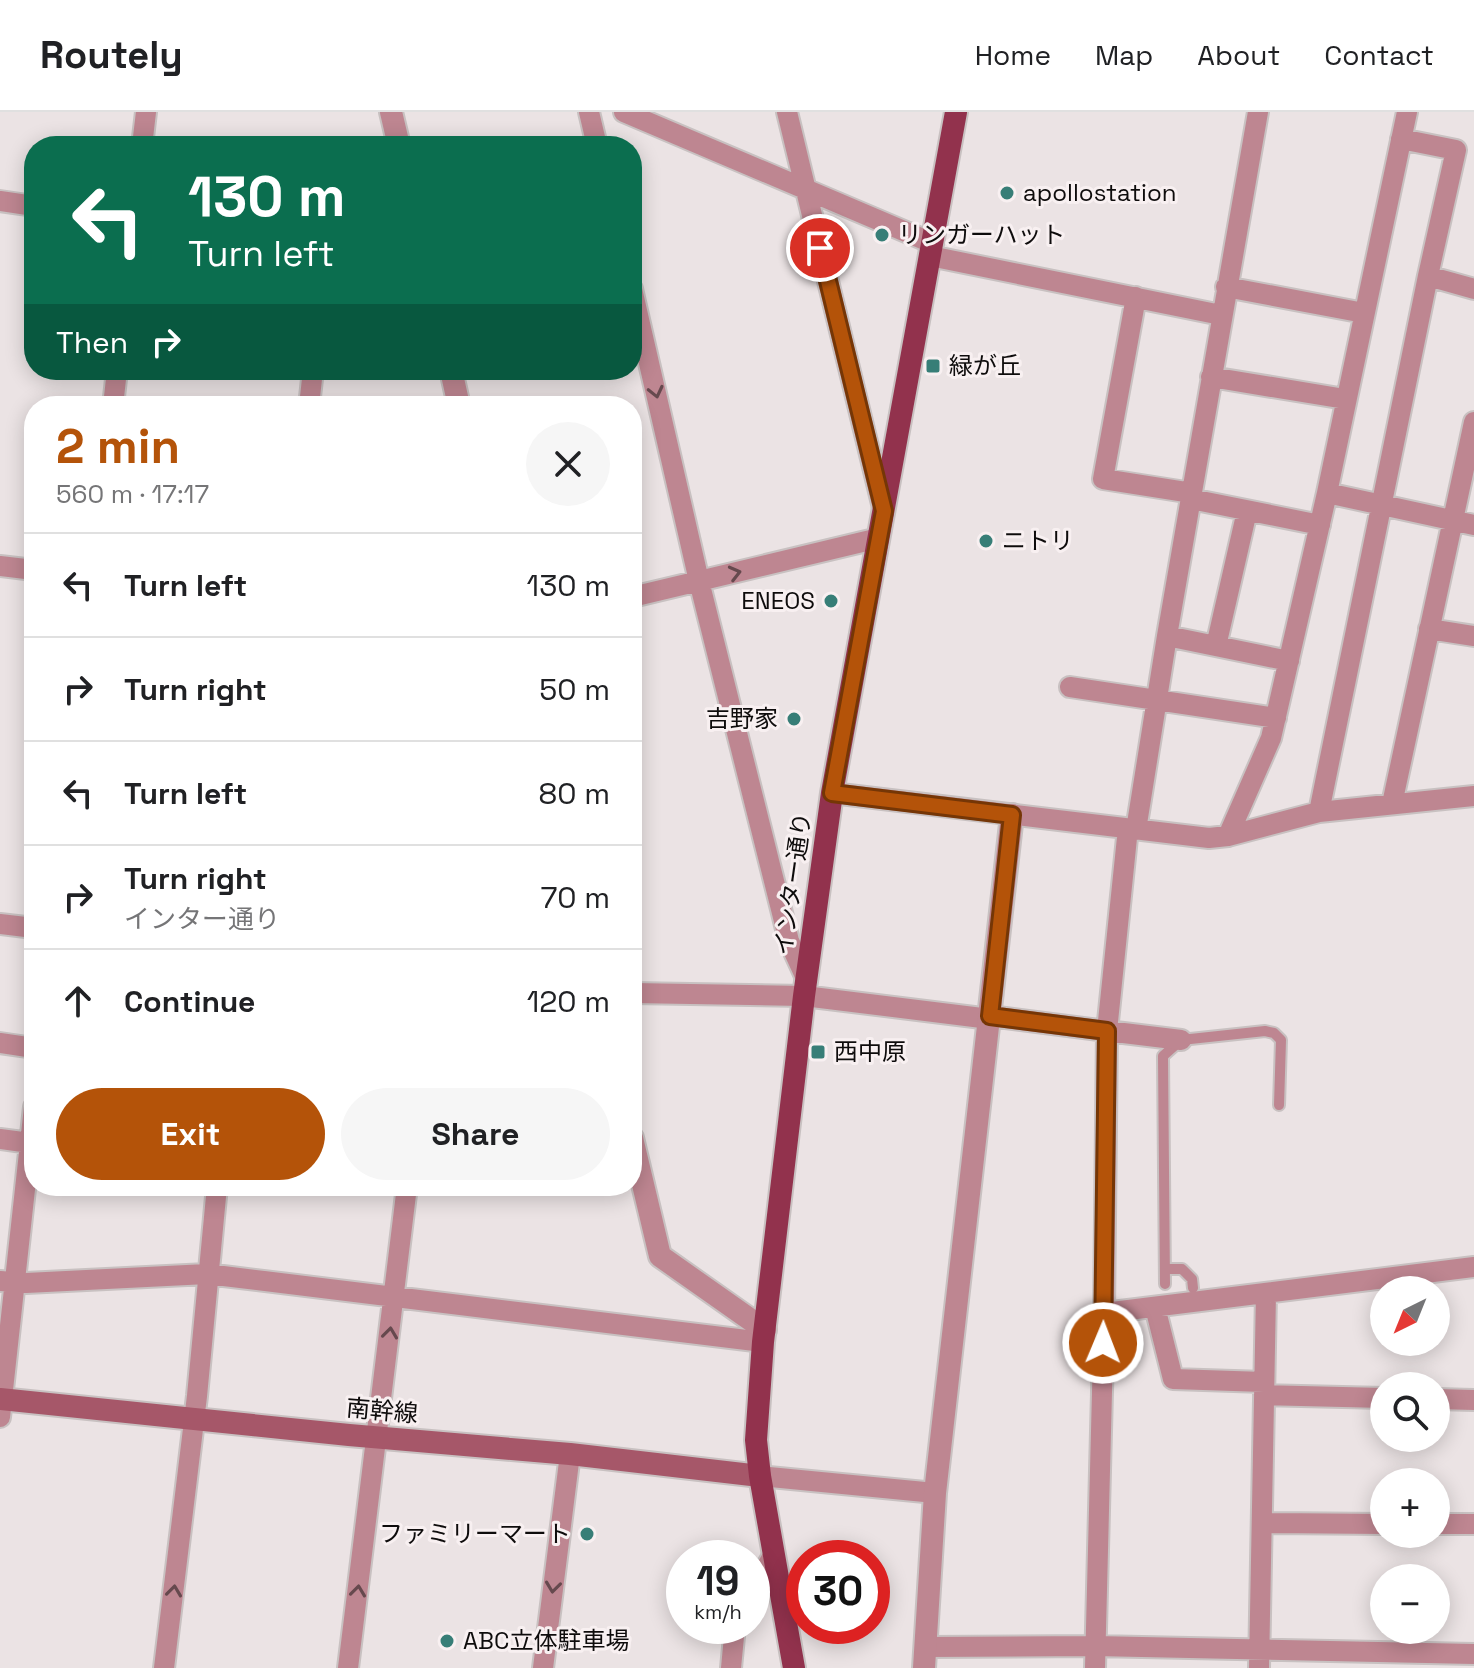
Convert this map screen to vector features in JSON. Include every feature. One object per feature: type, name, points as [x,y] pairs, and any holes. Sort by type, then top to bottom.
[{"type":"main road","name":"インター通り","points":[[794,1668],[756,1440],[764,1336],[805,987],[832,793],[956,112]]},
{"type":"main road","name":"南幹線","points":[[1,1405],[194,1418],[570,1454],[760,1476]]},
{"type":"street","points":[[143,136],[146,112]]},
{"type":"street","points":[[391,112],[397,136]]},
{"type":"street","points":[[589,112],[595,136]]},
{"type":"street","points":[[624,112],[806,189],[931,250],[1221,315]]},
{"type":"street","points":[[787,112],[884,511]]},
{"type":"street","points":[[1095,1668],[1107,1031],[1132,829],[1158,701],[1221,315],[1258,112]]},
{"type":"street","points":[[1228,836],[1271,738],[1276,718],[1407,112]]},
{"type":"street","points":[[1319,812],[1456,150],[1401,139]]},
{"type":"street","points":[[0,201],[24,205]]},
{"type":"street","points":[[1428,276],[1474,289]]},
{"type":"street","points":[[1226,287],[1364,313]]},
{"type":"street","points":[[1136,297],[1103,479],[1320,525]]},
{"type":"street","points":[[642,333],[699,581],[789,941],[805,987]]},
{"type":"street","points":[[1211,377],[1345,399]]},
{"type":"street","points":[[1392,804],[1474,422]]},
{"type":"street","points":[[1327,493],[1474,525]]},
{"type":"street","points":[[1216,646],[1247,511]]},
{"type":"street","points":[[642,595],[879,538]]},
{"type":"street","points":[[0,566],[24,569]]},
{"type":"street","points":[[1429,629],[1474,636]]},
{"type":"street","points":[[1167,636],[1289,661]]},
{"type":"street","points":[[1070,687],[1276,718]]},
{"type":"street","points":[[832,793],[1209,838],[1228,836],[1319,812],[1474,796]]},
{"type":"street","points":[[1012,815],[935,1493],[925,1658],[1095,1646],[1259,1658],[1474,1654]]},
{"type":"street","points":[[0,924],[24,927]]},
{"type":"street","points":[[642,993],[805,987],[990,1017],[1181,1040]]},
{"type":"street","points":[[0,1043],[24,1047]]},
{"type":"street","points":[[0,1139],[24,1142]]},
{"type":"street","points":[[1,1405],[7,1281],[24,1179]]},
{"type":"street","points":[[642,1180],[660,1256],[764,1336]]},
{"type":"street","points":[[164,1668],[194,1418],[216,1196]]},
{"type":"street","points":[[348,1668],[406,1196]]},
{"type":"street","points":[[1104,1313],[1474,1267]]},
{"type":"street","points":[[7,1281],[26,1283],[207,1274],[744,1338],[764,1336]]},
{"type":"street","points":[[1259,1658],[1266,1293]]},
{"type":"street","points":[[1155,1307],[1173,1379],[1370,1397]]},
{"type":"street","points":[[1450,1399],[1474,1400]]},
{"type":"street","points":[[543,1668],[570,1454]]},
{"type":"street","points":[[760,1476],[935,1493]]},
{"type":"street","points":[[1262,1523],[1370,1524]]},
{"type":"street","points":[[1450,1524],[1474,1524]]},
{"type":"street","points":[[770,1561],[774,1554]]},
{"type":"street","points":[[731,1668],[733,1644]]},
{"type":"lane","points":[[1165,1284],[1163,1056],[1181,1040],[1265,1031],[1274,1033],[1281,1040],[1279,1105]]},
{"type":"lane","points":[[1165,1269],[1182,1269],[1192,1279],[1193,1288]]},
{"type":"place","name":"apollostation","points":[[1007,193]]},
{"type":"place","name":"リンガーハット","points":[[882,235]]},
{"type":"place","name":"緑が丘","points":[[933,366]]},
{"type":"place","name":"ニトリ","points":[[986,541]]},
{"type":"place","name":"ENEOS","points":[[831,601]]},
{"type":"place","name":"吉野家","points":[[794,719]]},
{"type":"place","name":"西中原","points":[[818,1052]]},
{"type":"place","name":"ファミリーマート","points":[[587,1534]]},
{"type":"place","name":"ABC立体駐車場","points":[[447,1641]]},
{"type":"route","points":[[820,248],[884,511],[832,793],[1012,815],[990,1016],[1107,1031],[1103,1343]]}]
